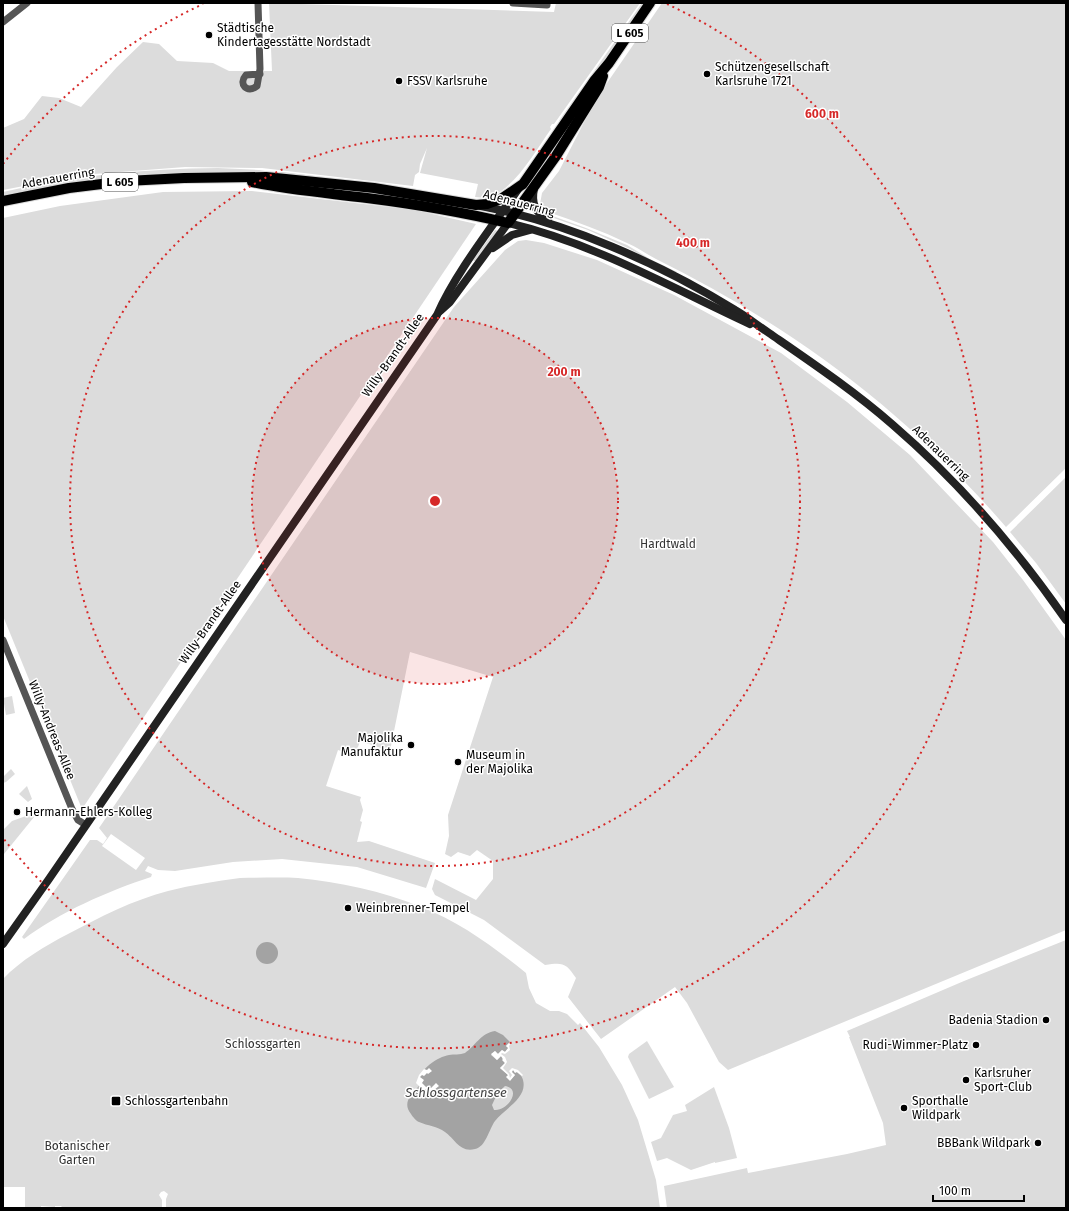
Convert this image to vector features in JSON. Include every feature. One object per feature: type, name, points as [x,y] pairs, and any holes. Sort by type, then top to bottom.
[{"type":"main road","name":"Willy-Brandt-Allee","points":[[437,315],[444,299],[497,221],[650,3]]},
{"type":"main road","name":"Willy-Brandt-Allee","points":[[3,944],[437,315],[450,302],[534,189],[599,86],[609,63]]},
{"type":"main road","name":"Adenauerring","points":[[3,201],[69,188],[126,181],[184,178],[266,177],[359,186],[476,205],[555,225],[630,255],[736,310],[818,366],[858,396],[900,431],[933,462],[983,514],[1032,574],[1066,620]]},
{"type":"main road","name":"Adenauerring","points":[[238,178],[294,190],[410,204],[508,223],[534,230],[569,241],[628,265],[769,333]]},
{"type":"main road","points":[[476,205],[487,204],[500,200],[523,184]]},
{"type":"main road","points":[[534,189],[533,201],[536,210],[542,217],[555,225]]},
{"type":"main road","points":[[486,253],[512,235],[523,231],[534,230]]},
{"type":"street","points":[[3,22],[27,3]]},
{"type":"street","points":[[258,3],[260,74]]},
{"type":"street","points":[[513,3],[547,5],[547,3]]},
{"type":"street","name":"Willy-Andreas-Allee","points":[[3,640],[72,809],[78,820],[86,825]]},
{"type":"green space","points":[[269,3],[554,12],[556,3],[640,3],[554,124],[552,124],[550,127],[551,129],[524,168],[509,185],[489,198],[475,197],[478,184],[420,173],[427,148],[420,164],[419,172],[415,175],[413,186],[262,168],[185,167],[81,175],[3,190],[3,128],[24,119],[42,96],[59,98],[81,107],[117,67],[143,42],[159,44],[177,61],[213,63],[229,71],[272,71]]},
{"type":"green space","points":[[642,3],[644,3],[582,94],[560,122],[559,121]]},
{"type":"green space","points":[[662,3],[1066,3],[1066,468],[1006,527],[968,485],[887,409],[845,375],[801,343],[706,285],[634,246],[598,230],[548,212],[540,204],[542,193],[559,171],[596,99]]},
{"type":"green space","points":[[218,168],[259,170],[265,171],[265,173],[169,174],[128,177],[3,196],[3,192],[83,177],[164,170]]},
{"type":"green space","points":[[270,172],[283,172],[413,189],[270,175]]},
{"type":"green space","points":[[252,191],[415,210],[476,224],[82,809],[3,616],[3,218],[60,206],[163,192]]},
{"type":"green space","points":[[540,208],[547,214],[627,245],[650,259],[677,272],[588,230],[548,216]]},
{"type":"green space","points":[[495,230],[498,231],[476,261],[474,261],[473,260]]},
{"type":"green space","name":"Hardtwald","points":[[526,240],[544,243],[597,260],[674,295],[781,353],[847,402],[910,455],[993,542],[1023,580],[1066,640],[1066,930],[728,1070],[719,1062],[687,1003],[675,987],[601,1039],[568,997],[576,978],[567,967],[560,964],[545,965],[484,920],[435,895],[432,889],[435,879],[476,900],[493,879],[493,861],[477,850],[470,856],[458,852],[451,857],[445,854],[449,836],[448,815],[493,677],[410,652],[390,751],[360,741],[355,756],[338,750],[326,786],[361,797],[360,800],[363,810],[360,821],[362,822],[357,842],[369,841],[435,863],[426,888],[357,867],[282,859],[233,862],[175,871],[158,870],[148,866],[145,871],[152,874],[151,877],[85,903],[53,920],[24,939],[22,937],[90,840],[97,840],[103,844],[107,838],[99,828],[454,307],[505,250],[518,241]],"holes":[[[111,834],[145,858],[136,870],[102,846]]]},
{"type":"green space","points":[[1066,477],[1066,604],[1036,563],[1010,532]]},
{"type":"green space","points":[[12,696],[15,713],[6,715],[3,698]]},
{"type":"green space","points":[[11,769],[15,774],[3,783],[3,777]]},
{"type":"green space","points":[[27,786],[32,799],[28,802],[19,794]]},
{"type":"green space","points":[[30,814],[34,817],[4,854],[3,830],[12,821],[26,816],[27,818]]},
{"type":"green space","name":"Schlossgarten","points":[[240,878],[298,878],[345,885],[391,896],[421,907],[449,920],[476,936],[514,963],[526,973],[529,988],[536,1003],[550,1011],[559,1011],[567,1014],[578,1025],[580,1023],[599,1047],[622,1085],[638,1120],[656,1180],[660,1208],[166,1208],[166,1199],[168,1194],[164,1191],[159,1195],[162,1200],[162,1208],[81,1208],[41,1206],[41,1208],[25,1208],[25,1187],[3,1187],[3,979],[25,960],[42,949],[92,921],[129,904],[177,889],[204,883]]},
{"type":"green space","name":"Karlsruher Sport-Club","points":[[1066,940],[1066,1208],[667,1208],[664,1186],[747,1168],[748,1173],[886,1145],[883,1123],[847,1031],[964,981]]},
{"type":"green space","points":[[647,1041],[674,1087],[649,1099],[628,1057],[629,1054]]},
{"type":"green space","points":[[714,1087],[729,1128],[737,1158],[715,1162],[691,1170],[667,1158],[657,1161],[651,1142],[661,1138],[673,1115],[687,1111],[685,1105]]},
{"type":"water","points":[[263,942],[271,942],[278,949],[278,957],[271,964],[263,964],[256,957],[256,949]]},
{"type":"water","name":"Schlossgartensee","points":[[495,1031],[503,1035],[510,1042],[506,1046],[509,1048],[505,1052],[502,1050],[498,1054],[495,1051],[491,1055],[497,1060],[501,1056],[505,1063],[500,1068],[508,1075],[510,1080],[515,1075],[511,1072],[513,1070],[518,1073],[522,1078],[524,1086],[519,1098],[495,1121],[482,1145],[479,1148],[470,1150],[458,1145],[442,1130],[417,1121],[408,1110],[407,1102],[419,1086],[421,1075],[428,1066],[444,1056],[465,1053],[482,1037]],"holes":[[[505,1086],[513,1091],[511,1100],[504,1108],[494,1110],[492,1105],[499,1092]]]},
{"type":"pier","points":[[510,1042],[510,1050],[505,1054],[501,1054],[505,1057],[507,1062],[503,1068],[509,1074],[510,1078],[512,1075],[509,1071],[512,1068],[518,1070],[523,1075],[522,1076],[517,1072],[515,1073],[513,1070],[512,1072],[515,1075],[510,1081],[506,1077],[508,1075],[500,1068],[505,1063],[501,1056],[497,1060],[491,1054],[495,1051],[498,1054],[502,1050],[505,1052],[508,1048],[506,1046]]},
{"type":"pier","points":[[429,1068],[432,1071],[420,1077],[424,1080],[422,1083],[426,1087],[431,1088],[436,1083],[439,1086],[431,1095],[425,1089],[422,1092],[416,1083],[419,1075],[424,1069],[427,1070]]},
{"type":"place","name":"Städtische Kindertagesstätte Nordstadt","points":[[209,35]]},
{"type":"place","name":"Schützengesellschaft Karlsruhe 1721","points":[[707,74]]},
{"type":"place","name":"FSSV Karlsruhe","points":[[399,81]]},
{"type":"place","name":"Majolika Manufaktur","points":[[411,745]]},
{"type":"place","name":"Museum in der Majolika","points":[[458,762]]},
{"type":"place","name":"Hermann-Ehlers-Kolleg","points":[[17,812]]},
{"type":"place","name":"Weinbrenner-Tempel","points":[[348,908]]},
{"type":"place","name":"Badenia Stadion","points":[[1046,1020]]},
{"type":"place","name":"Rudi-Wimmer-Platz","points":[[976,1045]]},
{"type":"place","name":"Karlsruher Sport-Club","points":[[966,1080]]},
{"type":"place","name":"Schlossgartenbahn","points":[[116,1101]]},
{"type":"place","name":"Sporthalle Wildpark","points":[[904,1108]]},
{"type":"place","name":"BBBank Wildpark","points":[[1038,1143]]},
{"type":"park label","name":"Botanischer Garten","points":[[77,1153]]}]
